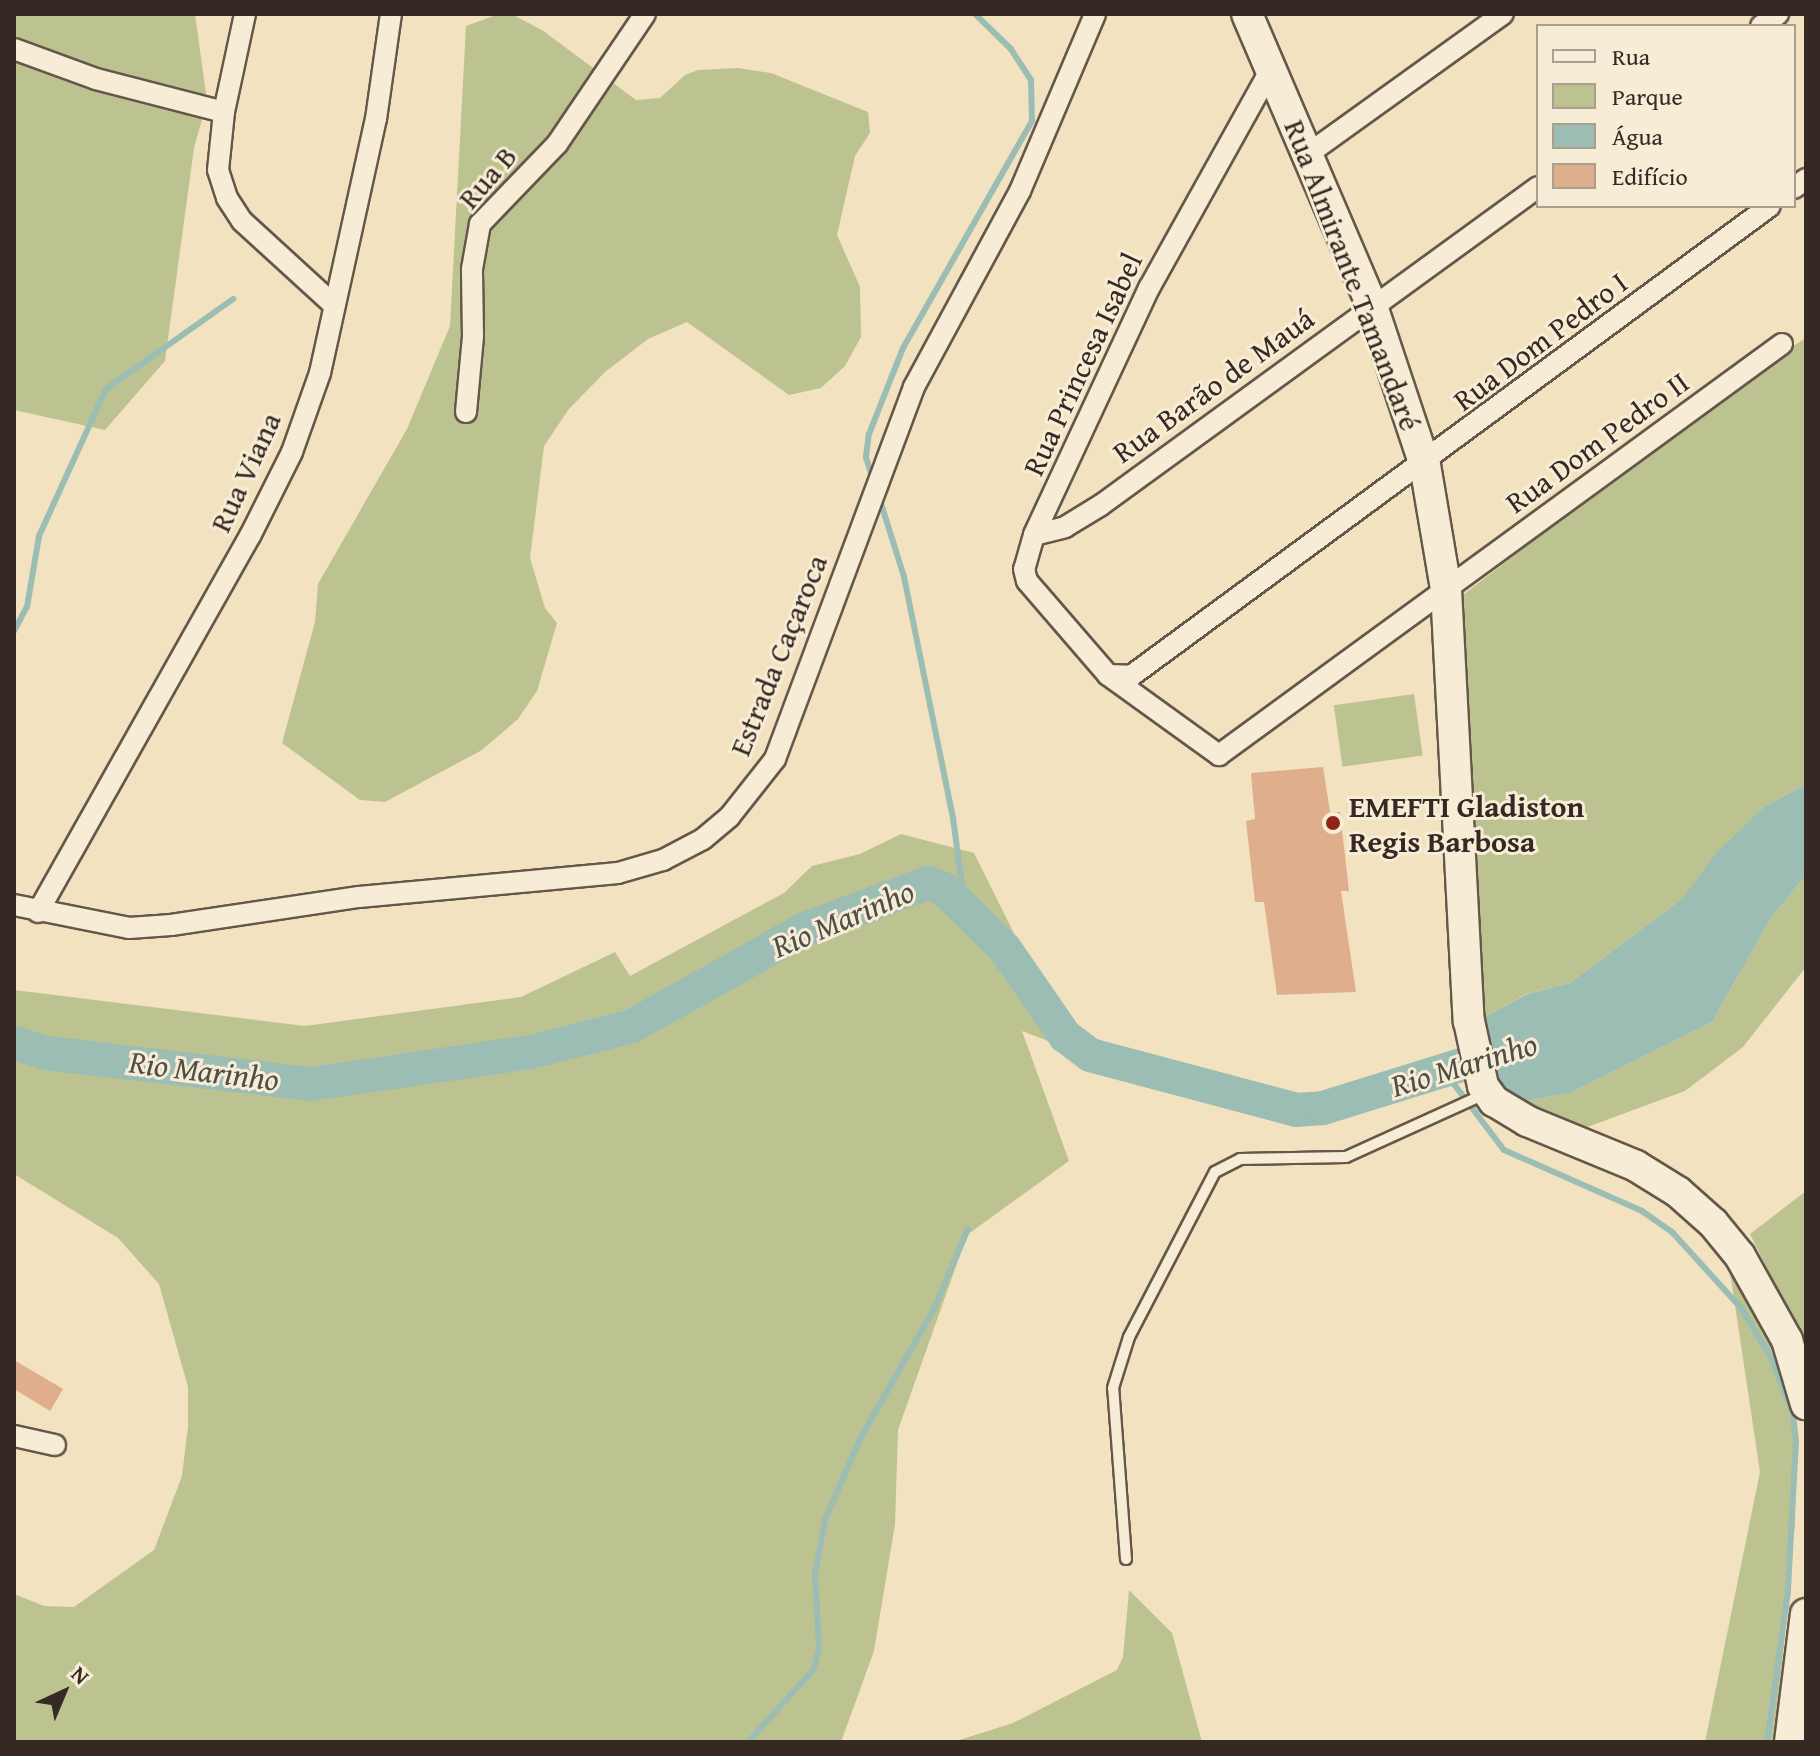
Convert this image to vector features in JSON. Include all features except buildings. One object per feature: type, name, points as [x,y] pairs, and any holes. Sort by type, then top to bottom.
[{"type":"main road","name":"Rua Almirante Tamandaré","points":[[1248,14],[1372,306],[1425,465],[1446,589],[1469,1021],[1485,1089]]},
{"type":"main road","points":[[1485,1089],[1527,1121],[1636,1166],[1678,1192],[1713,1223],[1740,1256],[1787,1340],[1806,1404]]},
{"type":"main road","points":[[1790,1742],[1806,1614]]},
{"type":"street","points":[[245,14],[224,112],[218,170],[227,198],[242,221],[334,305]]},
{"type":"street","name":"Rua Viana","points":[[38,912],[250,536],[292,452],[320,373],[376,119],[391,14]]},
{"type":"street","name":"Rua B","points":[[466,412],[473,336],[472,269],[480,224],[557,144],[645,14]]},
{"type":"street","name":"Estrada Caçaroca","points":[[14,905],[129,928],[171,925],[359,897],[557,881],[663,860],[703,839],[730,816],[775,759],[884,465],[953,309],[1020,191],[1095,14]]},
{"type":"street","points":[[1308,154],[1503,14]]},
{"type":"street","points":[[14,49],[96,79],[224,112]]},
{"type":"street","name":"Rua Princesa Isabel","points":[[1108,675],[1027,581],[1024,569],[1034,535],[1149,288],[1271,69]]},
{"type":"street","name":"Rua Barão de Mauá","points":[[1034,535],[1065,527],[1101,505],[1536,188]]},
{"type":"street","name":"Rua Dom Pedro I","points":[[1108,675],[1131,676],[1425,465],[1767,208]]},
{"type":"street","name":"Rua Dom Pedro II","points":[[1108,675],[1219,755],[1782,344]]},
{"type":"street","points":[[14,1436],[55,1445]]},
{"type":"lane","points":[[1126,1559],[1113,1388],[1129,1337],[1215,1172],[1240,1159],[1346,1157],[1485,1089]]},
{"type":"green space","points":[[14,14],[195,14],[207,101],[194,148],[165,361],[105,430],[14,410]]},
{"type":"green space","points":[[499,14],[511,14],[542,30],[636,100],[660,98],[685,75],[698,70],[738,68],[771,73],[868,112],[870,133],[855,156],[837,235],[860,287],[861,337],[845,366],[821,388],[789,395],[687,322],[648,339],[605,372],[569,409],[544,446],[530,558],[545,608],[557,623],[537,691],[518,719],[482,750],[385,802],[360,800],[282,743],[315,622],[318,584],[407,429],[450,326],[466,26]]},
{"type":"green space","points":[[1806,338],[1806,784],[1764,807],[1683,898],[1570,983],[1526,994],[1483,1018],[1455,601],[1758,368]]},
{"type":"green space","points":[[1414,694],[1423,755],[1342,767],[1334,705]]},
{"type":"green space","points":[[901,834],[974,853],[1046,998],[1090,1057],[1022,1031],[1069,1161],[967,1235],[898,1430],[895,1524],[874,1651],[841,1742],[14,1742],[14,1594],[44,1606],[74,1607],[154,1550],[182,1476],[188,1426],[188,1387],[159,1284],[118,1238],[14,1174],[14,990],[305,1026],[521,997],[615,952],[630,976],[784,893],[812,866],[860,854]]},
{"type":"green space","points":[[1806,875],[1806,967],[1743,1047],[1685,1091],[1571,1133],[1515,1103],[1570,1093],[1712,1022],[1771,918]]},
{"type":"green space","points":[[1806,1191],[1806,1348],[1750,1234]]},
{"type":"green space","points":[[1729,1265],[1766,1334],[1796,1416],[1795,1522],[1775,1742],[1705,1742],[1760,1472]]},
{"type":"green space","points":[[1129,1590],[1172,1633],[1202,1742],[953,1742],[1013,1723],[1117,1670],[1123,1657]]},
{"type":"water","points":[[1806,784],[1806,875],[1771,918],[1712,1022],[1570,1093],[1515,1103],[1492,1076],[1483,1018],[1527,994],[1570,983],[1683,898],[1716,853],[1764,807]]},
{"type":"waterway","points":[[873,479],[866,457],[869,434],[903,348],[1032,121],[1031,80],[1011,49],[975,14]]},
{"type":"waterway","points":[[14,631],[27,607],[39,536],[106,389],[233,299]]},
{"type":"waterway","points":[[879,497],[904,577],[953,818],[965,908]]},
{"type":"waterway","name":"Rio Marinho","points":[[14,1043],[46,1053],[311,1084],[531,1052],[632,1026],[805,929],[928,883],[944,889],[1005,949],[1065,1036],[1090,1055],[1296,1110],[1323,1108],[1506,1051]]},
{"type":"waterway","points":[[1444,1071],[1504,1150],[1642,1211],[1672,1232],[1742,1309],[1770,1356],[1793,1414],[1796,1441],[1788,1591],[1767,1742]]},
{"type":"waterway","points":[[748,1742],[814,1669],[819,1649],[815,1574],[825,1520],[861,1437],[934,1309],[968,1229]]},
{"type":"place","name":"EMEFTI Gladiston Regis Barbosa","points":[[1333,823]]}]
